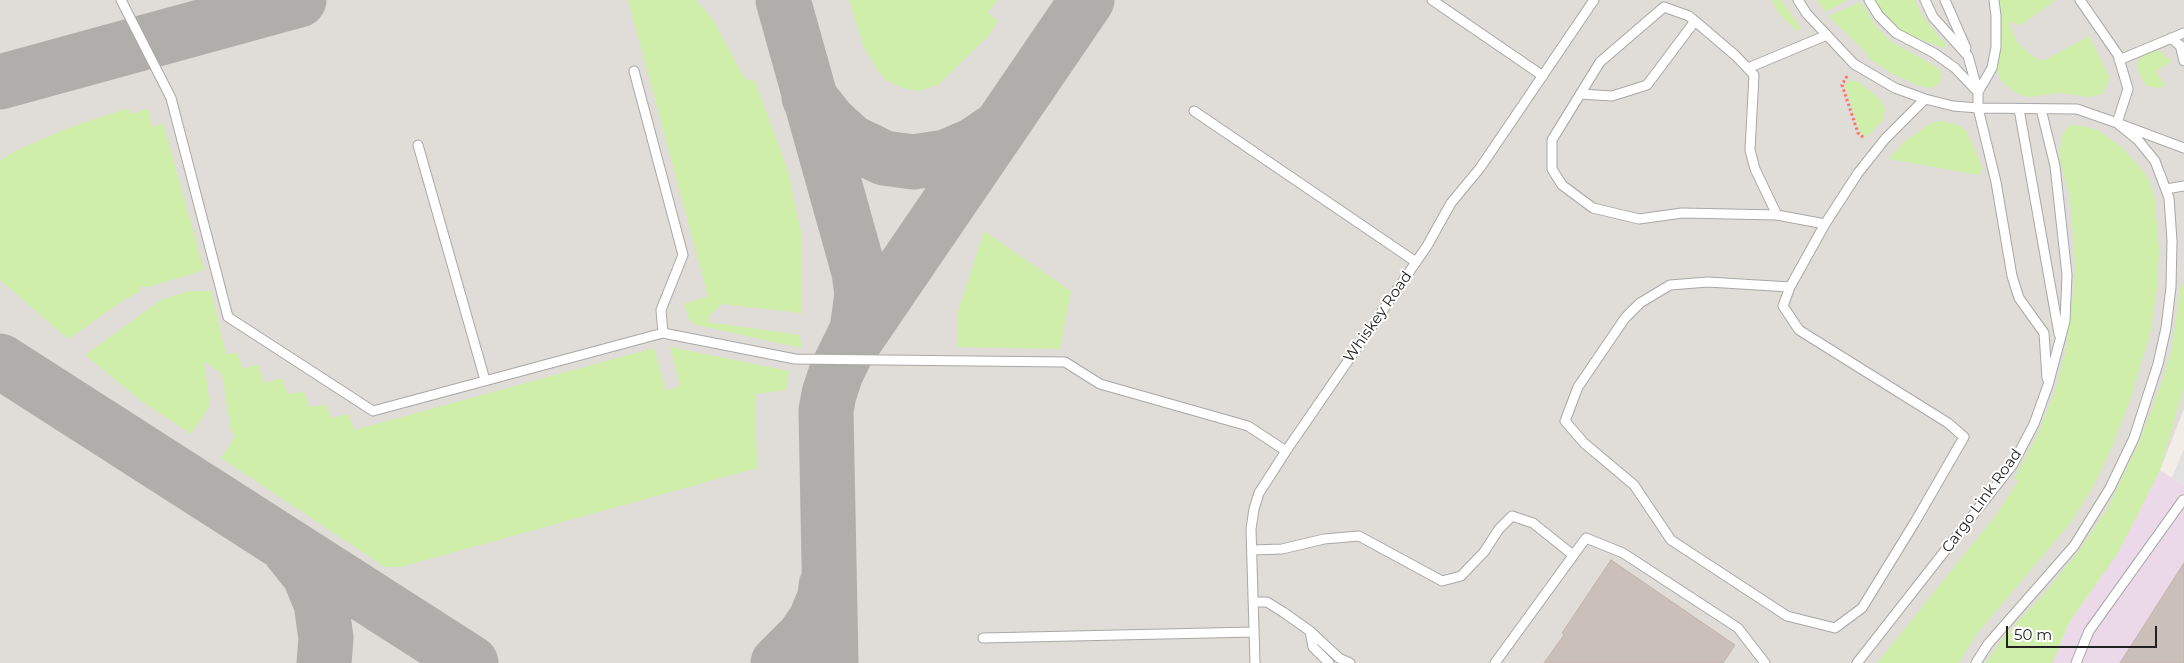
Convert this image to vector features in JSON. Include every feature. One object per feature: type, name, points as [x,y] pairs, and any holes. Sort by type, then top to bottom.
[{"type":"lane","points":[[121,0],[171,98],[228,317],[373,411],[663,332],[795,359],[1065,362],[1100,384],[1248,426],[1286,452]]},
{"type":"lane","points":[[1432,0],[1542,76]]},
{"type":"lane","name":"Whiskey Road","points":[[1255,663],[1251,528],[1254,509],[1260,493],[1416,262],[1451,203],[1480,168],[1594,0]]},
{"type":"lane","points":[[1798,0],[1826,35],[1854,64],[1895,88],[1924,99],[1952,106],[2077,109],[2184,148]]},
{"type":"lane","points":[[1869,0],[1879,16],[1896,33],[1934,53],[1955,68],[1978,92]]},
{"type":"lane","points":[[1925,0],[1934,17],[1968,56]]},
{"type":"lane","points":[[1945,0],[1958,25],[1978,92],[1978,108],[1996,182],[2012,276],[2019,298],[2044,333],[2048,385]]},
{"type":"lane","points":[[2080,0],[2119,60],[2128,89],[2117,123]]},
{"type":"lane","points":[[1978,92],[1992,68],[1996,47],[1995,1]]},
{"type":"lane","points":[[1777,215],[1755,168],[1750,150],[1754,75],[1689,16],[1664,7],[1600,62],[1552,140],[1552,169],[1562,185],[1593,208],[1639,219],[1682,212],[1777,215],[1825,224]]},
{"type":"lane","points":[[1580,94],[1612,96],[1646,84],[1695,21]]},
{"type":"lane","points":[[2119,60],[2184,33]]},
{"type":"lane","points":[[1748,68],[1826,35]]},
{"type":"lane","points":[[2170,38],[2182,47],[2184,61]]},
{"type":"lane","points":[[634,70],[683,255],[661,310],[663,332]]},
{"type":"lane","points":[[1790,287],[1708,282],[1670,285],[1640,303],[1625,318],[1578,387],[1565,421],[1584,443],[1634,485],[1672,540],[1786,616],[1835,628],[1862,608],[1964,437],[1948,423],[1799,330],[1782,306],[1790,287],[1825,224],[1858,173],[1924,99]]},
{"type":"lane","points":[[2019,109],[2060,339]]},
{"type":"lane","name":"Cargo Link Road","points":[[1857,663],[1980,509],[2013,464],[2034,424],[2048,385],[2065,321],[2066,276],[2055,166],[2042,109]]},
{"type":"lane","points":[[1194,111],[1416,262]]},
{"type":"lane","points":[[1976,663],[1988,644],[2074,546],[2110,488],[2134,438],[2158,364],[2172,287],[2172,241],[2169,198],[2155,161],[2138,140],[2117,123]]},
{"type":"lane","points":[[418,145],[485,380]]},
{"type":"lane","points":[[2166,189],[2184,186]]},
{"type":"lane","points":[[2076,663],[2090,631],[2182,500],[2184,500]]},
{"type":"lane","points":[[1252,550],[1282,549],[1324,539],[1359,536],[1442,581],[1461,576],[1484,552],[1499,529],[1512,516],[1533,523],[1573,554]]},
{"type":"lane","points":[[1495,663],[1586,538],[1624,553],[1738,628],[1765,663]]},
{"type":"lane","points":[[1254,602],[1267,602],[1310,631],[1339,658],[1350,663]]},
{"type":"lane","points":[[1310,631],[1313,647],[1329,663]]},
{"type":"lane","points":[[983,638],[1254,632]]},
{"type":"path","points":[[1847,76],[1842,85],[1858,134],[1864,138]]},
{"type":"shaded area","points":[[0,0],[2184,0],[2184,409],[2160,470],[2119,551],[2069,623],[2053,663],[0,663]]},
{"type":"shaded area","points":[[2184,449],[2184,486],[2172,478]]},
{"type":"shaded area","points":[[2160,470],[2184,486],[2184,663],[2053,663],[2069,623],[2119,551]]},
{"type":"green space","points":[[628,0],[696,0],[713,20],[745,79],[755,81],[788,171],[802,237],[801,313],[722,304],[709,316],[708,322],[800,335],[801,348],[697,325],[689,320],[684,304],[708,296]]},
{"type":"green space","points":[[849,0],[997,0],[988,13],[998,21],[989,35],[939,84],[920,91],[903,88],[887,81],[877,70],[863,45]]},
{"type":"green space","points":[[1772,0],[1781,0],[1800,27],[1797,31],[1778,13]]},
{"type":"green space","points":[[1817,0],[1848,0],[1825,12]]},
{"type":"green space","points":[[1878,0],[1915,0],[1922,16],[1947,46],[1943,48],[1904,33],[1890,23],[1873,2]]},
{"type":"green space","points":[[2000,0],[2056,0],[2021,25],[2009,22],[2016,41],[2031,55],[2043,61],[2089,36],[2109,76],[2108,84],[2102,94],[2090,97],[2059,93],[2029,97],[2016,93],[2001,81],[1995,64]]},
{"type":"green space","points":[[1861,2],[1875,25],[1890,41],[1937,67],[1941,74],[1940,83],[1931,88],[1919,86],[1891,73],[1868,58],[1866,52],[1828,16]]},
{"type":"green space","points":[[2154,50],[2161,52],[2172,61],[2156,71],[2165,86],[2158,88],[2145,85],[2137,68],[2138,62],[2143,55]]},
{"type":"green space","points":[[1851,80],[1859,82],[1880,99],[1885,109],[1883,120],[1867,137],[1860,133],[1845,85]]},
{"type":"green space","points":[[128,108],[131,114],[148,109],[152,127],[163,123],[204,270],[149,287],[140,287],[139,292],[124,300],[68,339],[0,280],[0,161],[13,152],[68,128]]},
{"type":"green space","points":[[1940,121],[1959,125],[1967,132],[1983,169],[1978,175],[1889,159],[1904,142],[1931,123]]},
{"type":"green space","points":[[2072,125],[2098,130],[2120,146],[2141,168],[2149,180],[2155,200],[2159,251],[2157,286],[2151,330],[2131,397],[2114,442],[2094,485],[2071,522],[1976,635],[1959,663],[1877,663],[1996,515],[2018,481],[2014,478],[2036,438],[2054,394],[2066,349],[2074,287],[2075,264],[2070,198],[2059,156],[2062,136],[2066,128]]},
{"type":"green space","points":[[984,231],[1071,291],[1060,349],[957,347],[958,312]]},
{"type":"green space","points":[[2181,284],[2184,284],[2184,386],[2160,470],[2119,551],[2069,623],[2052,663],[1986,663],[2005,635],[2043,595],[2078,552],[2107,509],[2140,440],[2162,381],[2172,347]]},
{"type":"green space","points":[[189,291],[211,291],[226,354],[237,353],[243,369],[258,364],[264,383],[282,378],[287,394],[304,392],[309,407],[326,404],[331,418],[348,414],[354,430],[654,348],[666,391],[680,386],[670,347],[789,371],[786,390],[755,394],[757,468],[401,567],[385,567],[221,458],[235,436],[231,431],[222,374],[204,361],[210,406],[191,434],[140,400],[85,355],[161,300]]},
{"type":"building","points":[[1611,560],[1735,645],[1723,663],[1544,663]]},
{"type":"building","points":[[2184,563],[2184,663],[2120,663]]},
{"type":"taxiway","points":[[0,82],[299,0]]},
{"type":"taxiway","points":[[783,0],[859,272],[862,294],[857,330],[836,373],[826,411],[831,663]]},
{"type":"taxiway","points":[[856,339],[1087,0]]},
{"type":"taxiway","points":[[809,97],[829,122],[851,142],[884,158],[913,162],[946,157],[974,145],[999,128]]},
{"type":"taxiway","points":[[0,361],[471,663]]},
{"type":"taxiway","points":[[289,549],[309,574],[321,603],[326,638],[324,663]]},
{"type":"taxiway","points":[[778,663],[803,638],[815,621],[825,597],[826,586]]}]
